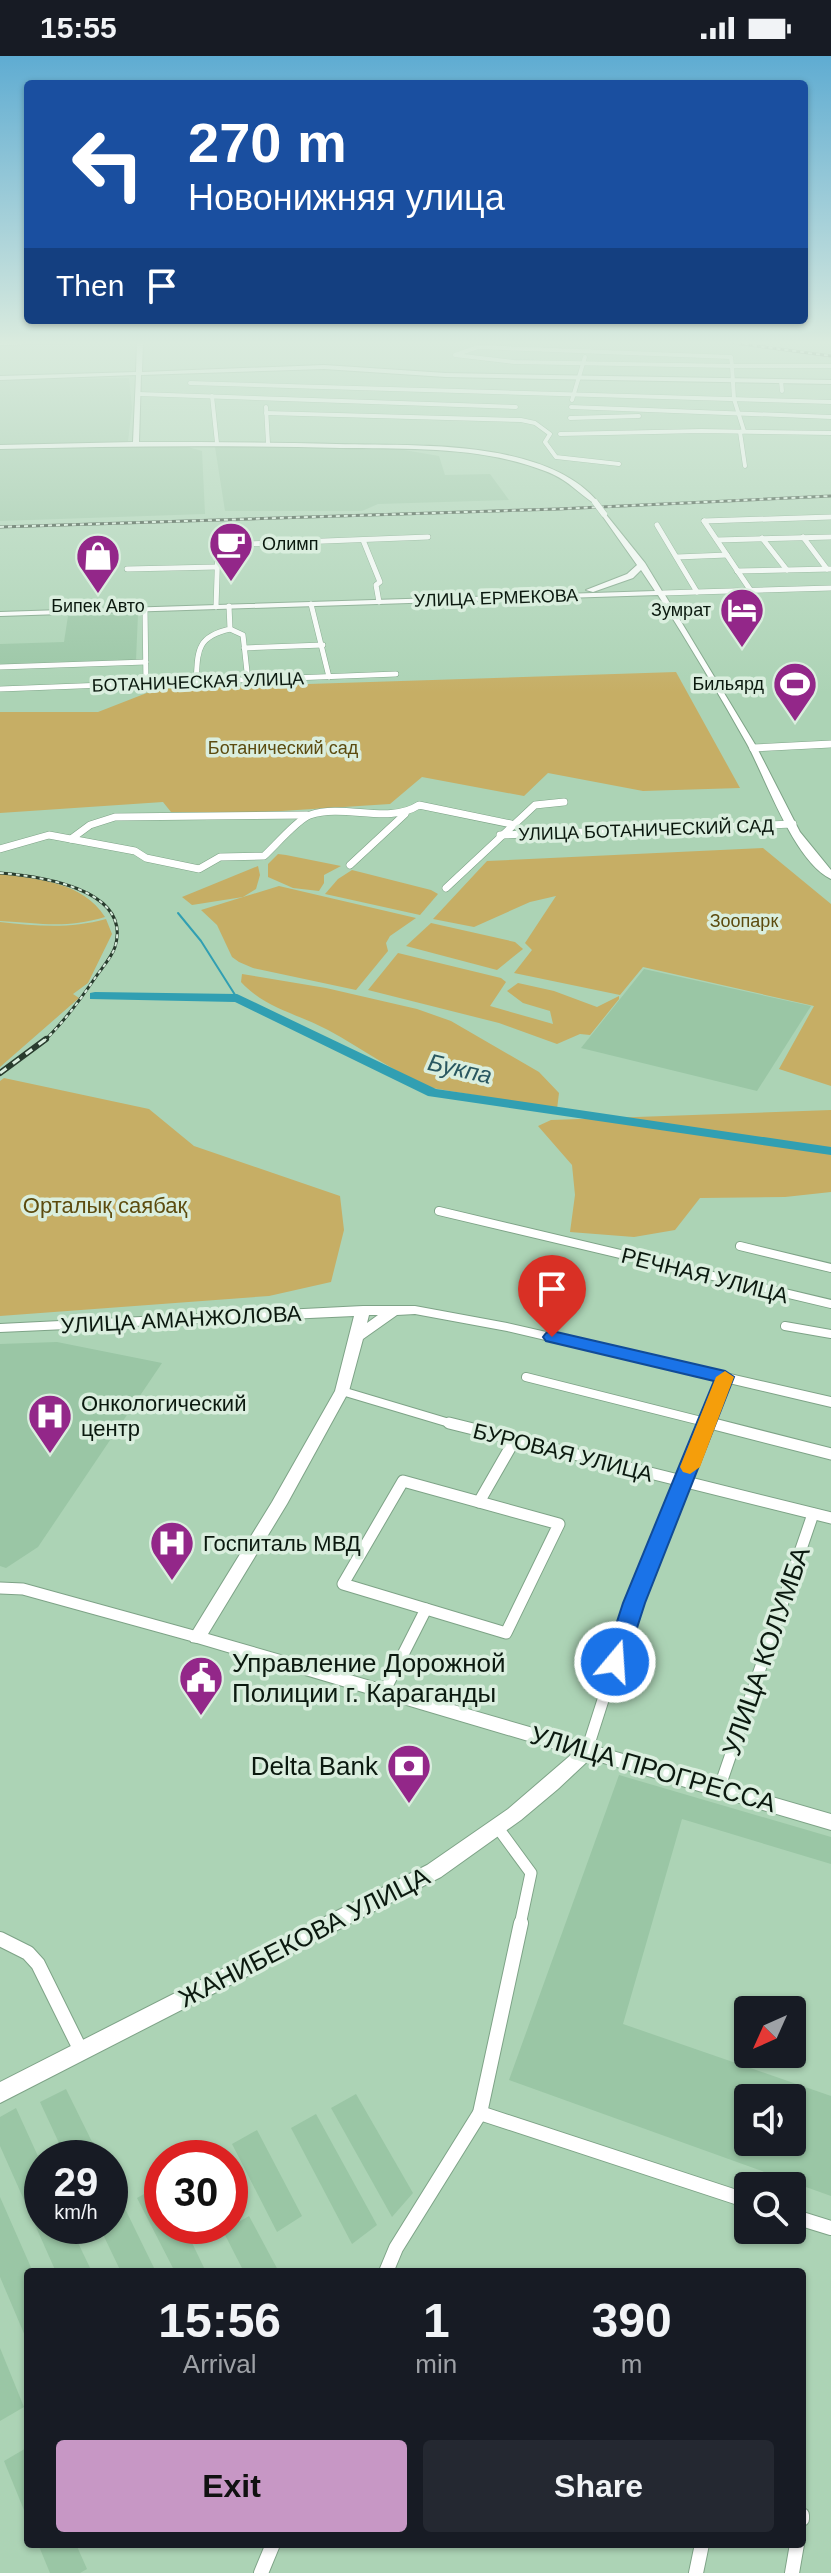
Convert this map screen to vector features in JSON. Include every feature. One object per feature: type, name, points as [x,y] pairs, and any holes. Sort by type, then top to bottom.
[{"type":"main road","points":[[504,457],[567,477],[595,502],[663,593],[753,748],[809,853],[831,876]]},
{"type":"main road","points":[[558,596],[624,579],[640,570],[642,565]]},
{"type":"main road","name":"УЛИЦА ЕРМЕКОВА","points":[[0,614],[663,593]]},
{"type":"main road","points":[[558,596],[644,600],[672,611]]},
{"type":"main road","points":[[197,1637],[279,1504],[342,1391],[363,1310]]},
{"type":"main road","points":[[354,1338],[395,1310]]},
{"type":"main road","name":"УЛИЦА АМАНЖОЛОВА","points":[[0,1328],[395,1310],[507,1327],[831,1402]]},
{"type":"main road","name":"УЛИЦА ПРОГРЕССА","points":[[197,1637],[831,1822]]},
{"type":"main road","name":"ЖАНИБЕКОВА УЛИЦА","points":[[0,2093],[434,1871],[498,1828],[556,1782],[587,1750]]},
{"type":"street","points":[[559,457],[619,464]]},
{"type":"street","points":[[744,457],[745,466]]},
{"type":"street","points":[[751,591],[704,521],[831,517]]},
{"type":"street","points":[[657,525],[697,592]]},
{"type":"street","points":[[216,607],[216,546],[220,544],[428,537]]},
{"type":"street","points":[[803,537],[829,569]]},
{"type":"street","points":[[717,540],[831,537]]},
{"type":"street","points":[[762,538],[787,570]]},
{"type":"street","points":[[363,540],[380,582],[376,585],[379,602]]},
{"type":"street","points":[[677,557],[727,555]]},
{"type":"street","points":[[127,569],[217,567]]},
{"type":"street","points":[[737,571],[829,569]]},
{"type":"street","points":[[663,593],[831,588]]},
{"type":"street","points":[[311,604],[329,677]]},
{"type":"street","points":[[229,606],[230,629]]},
{"type":"street","points":[[145,609],[146,684]]},
{"type":"street","points":[[196,683],[201,641],[209,633],[230,629],[243,635],[248,681]]},
{"type":"street","points":[[244,648],[323,645]]},
{"type":"street","points":[[0,667],[146,662]]},
{"type":"street","name":"БОТАНИЧЕСКАЯ УЛИЦА","points":[[0,689],[396,674]]},
{"type":"street","points":[[753,748],[831,744]]},
{"type":"street","points":[[446,888],[511,824],[535,805],[564,802]]},
{"type":"street","name":"УЛИЦА БОТАНИЧЕСКИЙ САД","points":[[71,839],[90,825],[115,817],[307,815],[346,811],[405,814],[419,805],[511,824]]},
{"type":"street","points":[[350,865],[405,814]]},
{"type":"street","points":[[0,849],[43,835],[135,851],[154,860],[199,869],[220,857],[264,856],[307,815]]},
{"type":"street","name":"УЛИЦА БОТАНИЧЕСКИЙ САД","points":[[500,835],[793,824]]},
{"type":"street","name":"РЕЧНАЯ УЛИЦА","points":[[439,1211],[831,1304]]},
{"type":"street","points":[[740,1246],[831,1268]]},
{"type":"street","points":[[785,1326],[831,1334]]},
{"type":"street","points":[[526,1377],[831,1454]]},
{"type":"street","points":[[587,1750],[634,1603],[725,1377]]},
{"type":"street","name":"БУРОВАЯ УЛИЦА","points":[[342,1391],[514,1441],[831,1518]]},
{"type":"street","points":[[479,1502],[514,1441]]},
{"type":"street","points":[[403,1481],[479,1502],[559,1524],[506,1633],[343,1584],[403,1481]]},
{"type":"street","name":"УЛИЦА КОЛУМБА","points":[[719,1789],[813,1514]]},
{"type":"street","points":[[0,1588],[23,1589],[197,1637]]},
{"type":"street","points":[[384,1692],[426,1609]]},
{"type":"street","points":[[388,2268],[396,2248],[480,2113],[531,1873],[498,1828]]},
{"type":"street","points":[[0,1939],[28,1953],[38,1964],[81,2051]]},
{"type":"street","points":[[480,2113],[734,2196]]},
{"type":"street","points":[[806,2220],[831,2228]]},
{"type":"street","points":[[261,2573],[271,2548]]},
{"type":"street","points":[[696,2573],[701,2548]]},
{"type":"street","points":[[792,2573],[796,2548]]},
{"type":"shaded area","points":[[0,457],[202,457],[205,514],[0,521]]},
{"type":"shaded area","points":[[217,457],[439,457],[445,475],[490,474],[509,500],[378,504],[362,511],[225,511]]},
{"type":"shaded area","points":[[138,614],[136,660],[0,665],[0,644],[64,642],[68,616]]},
{"type":"shaded area","points":[[644,969],[811,1006],[757,1091],[581,1048]]},
{"type":"shaded area","name":"Онкологический центр","points":[[57,1342],[162,1363],[38,1547],[6,1568],[0,1566],[0,1344]]},
{"type":"shaded area","points":[[619,1775],[831,1837],[831,1864],[682,1819],[623,2024],[734,2062],[734,2068],[750,2068],[796,2084],[734,2084],[734,2156],[806,2156],[806,2087],[831,2096],[831,2196],[806,2187],[806,2172],[764,2172],[509,2080]]},
{"type":"shaded area","points":[[66,2089],[91,2140],[58,2140],[40,2102]]},
{"type":"shaded area","points":[[356,2094],[413,2193],[392,2217],[331,2108]]},
{"type":"shaded area","points":[[16,2108],[31,2140],[24,2140],[24,2200],[0,2146],[0,2117]]},
{"type":"shaded area","points":[[316,2114],[377,2225],[352,2244],[291,2128]]},
{"type":"shaded area","points":[[257,2130],[302,2216],[277,2232],[248,2175],[248,2140],[239,2140]]},
{"type":"shaded area","points":[[144,2194],[144,2212],[137,2198]]},
{"type":"shaded area","points":[[0,2197],[31,2268],[24,2268],[24,2334],[0,2277]]},
{"type":"shaded area","points":[[128,2215],[154,2268],[119,2268],[108,2244],[128,2244]]},
{"type":"shaded area","points":[[249,2216],[277,2268],[242,2268],[230,2244],[248,2244]]},
{"type":"shaded area","points":[[44,2244],[79,2244],[90,2268],[54,2268]]},
{"type":"shaded area","points":[[161,2244],[193,2244],[204,2268],[173,2268]]},
{"type":"shaded area","points":[[0,2348],[24,2407],[0,2421]]},
{"type":"shaded area","points":[[24,2449],[24,2510],[4,2461]]},
{"type":"shaded area","points":[[40,2548],[78,2548],[87,2569],[80,2573],[50,2573]]},
{"type":"green space","name":"Ботанический сад","points":[[676,672],[740,788],[643,791],[548,773],[524,796],[422,777],[390,804],[266,812],[171,812],[163,802],[0,813],[0,712],[98,712],[157,689]]},
{"type":"green space","name":"Зоопарк","points":[[763,848],[831,904],[831,1086],[779,1069],[814,1006],[643,967],[620,995],[514,973],[532,950],[525,943],[556,896],[530,902],[474,927],[433,919],[487,861]]},
{"type":"green space","points":[[278,854],[341,866],[324,875],[319,891],[293,888],[268,877],[268,864]]},
{"type":"green space","points":[[258,866],[260,875],[256,889],[243,897],[192,905],[182,897]]},
{"type":"green space","points":[[352,870],[438,894],[420,915],[325,894],[338,879]]},
{"type":"green space","points":[[0,874],[72,889],[96,905],[105,917],[65,924],[0,921]]},
{"type":"green space","points":[[279,886],[416,918],[390,936],[386,943],[388,951],[356,990],[253,968],[232,957],[217,925],[201,910]]},
{"type":"green space","points":[[106,919],[112,934],[88,983],[73,994],[79,998],[0,1067],[0,922],[66,925]]},
{"type":"green space","points":[[431,923],[515,942],[523,949],[497,970],[406,946]]},
{"type":"green space","points":[[398,953],[501,978],[506,982],[490,1006],[553,1024],[550,1011],[523,1003],[507,991],[518,983],[554,991],[597,1007],[619,996],[619,999],[590,1035],[580,1034],[557,1044],[499,1023],[368,990]]},
{"type":"green space","points":[[242,974],[326,988],[417,1009],[451,1021],[539,1072],[559,1093],[557,1109],[432,1088],[418,1082],[328,1030],[260,998],[241,982]]},
{"type":"green space","name":"Орталық саябақ","points":[[4,1078],[149,1109],[194,1146],[340,1196],[344,1230],[331,1282],[269,1296],[0,1316],[0,1081]]},
{"type":"green space","points":[[831,1110],[831,1192],[785,1197],[700,1198],[675,1230],[634,1237],[570,1232],[575,1195],[572,1165],[538,1126],[551,1120]]},
{"type":"waterway","points":[[178,913],[201,941],[237,998]]},
{"type":"waterway","name":"Букпа","points":[[95,996],[237,998],[433,1093],[831,1151]]},
{"type":"railway","points":[[0,527],[558,509],[831,496]]},
{"type":"railway","points":[[0,873],[57,882],[78,889],[96,898],[110,911],[117,927],[115,947],[109,959],[71,1011],[46,1039]]},
{"type":"railway","points":[[0,1073],[46,1039]]},
{"type":"slow traffic","points":[[690,1467],[725,1377]]},
{"type":"place","name":"Олимп","points":[[231,583]]},
{"type":"place","name":"Бипек Авто","points":[[98,595]]},
{"type":"place","name":"Зумрат","points":[[742,649]]},
{"type":"place","name":"Бильярд","points":[[795,723]]},
{"type":"place","name":"Онкологический центр","points":[[50,1455]]},
{"type":"place","name":"Госпиталь МВД","points":[[172,1582]]},
{"type":"place","name":"Управление Дорожной Полиции г. Караганды","points":[[201,1717]]},
{"type":"place","name":"Delta Bank","points":[[409,1805]]},
{"type":"route","points":[[552,1337],[725,1377],[634,1603],[615,1662]]}]
